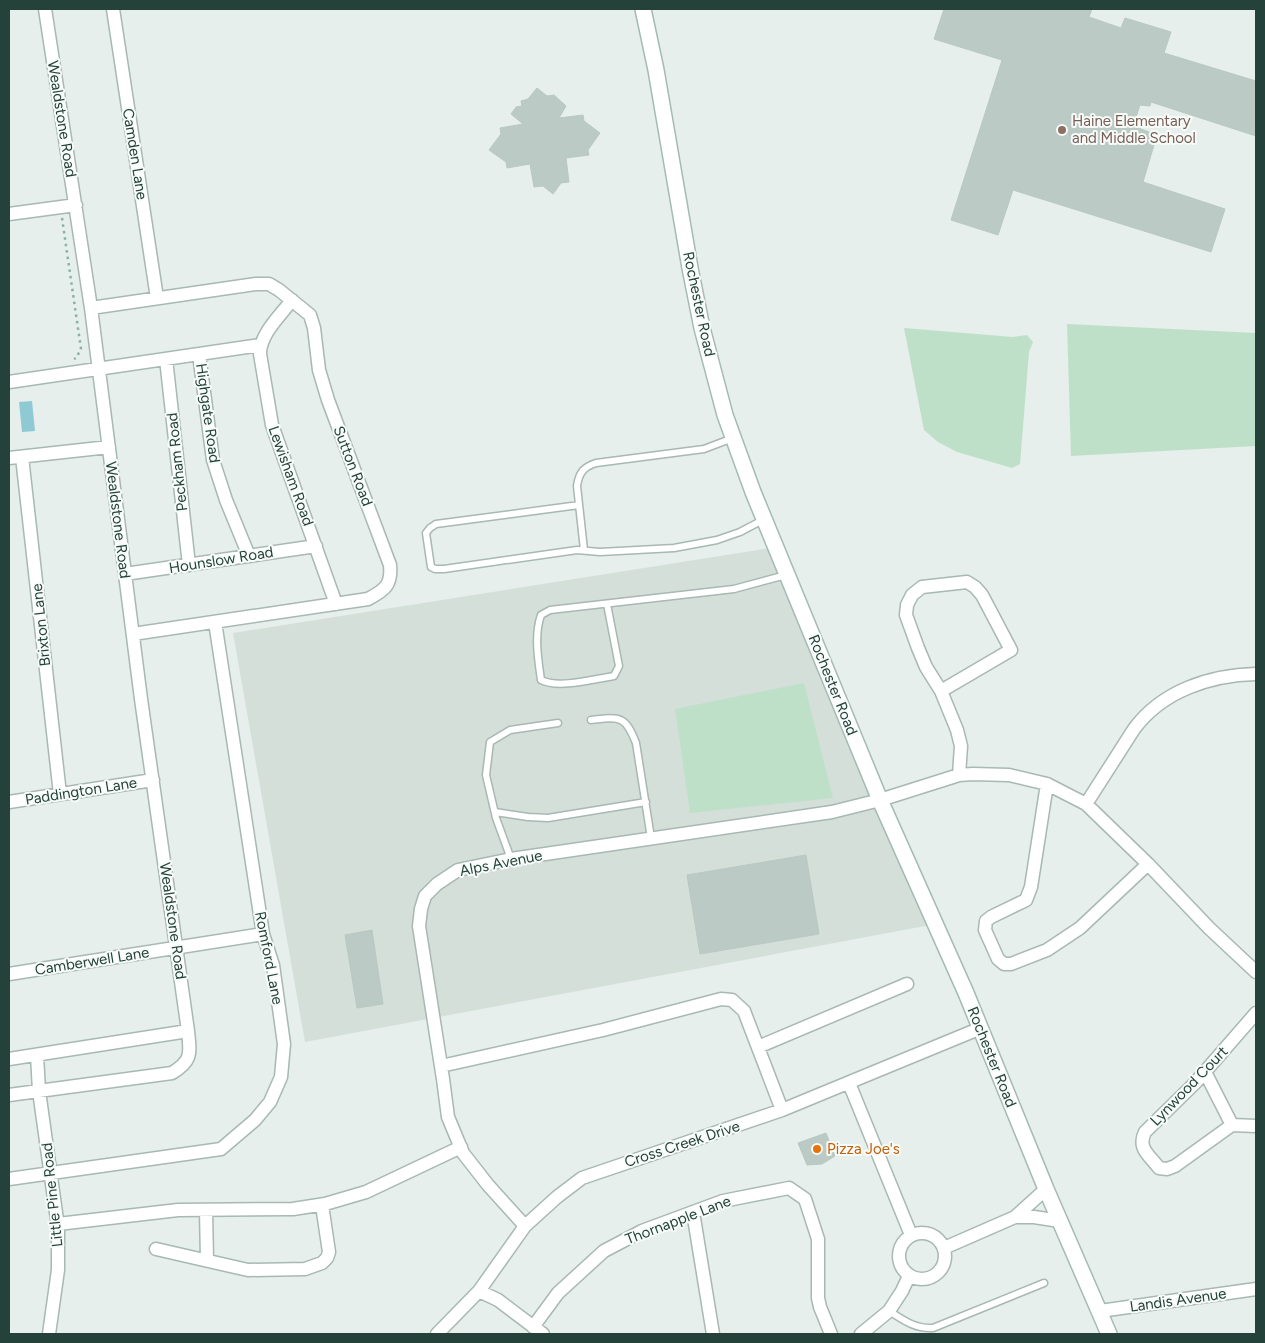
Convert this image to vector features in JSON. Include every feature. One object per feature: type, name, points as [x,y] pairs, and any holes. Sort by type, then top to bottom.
[{"type":"street","name":"Wealdstone Road","points":[[9,1095],[172,1073],[181,1067],[190,1055],[125,574],[100,368],[45,9]]},
{"type":"street","name":"Camden Lane","points":[[113,9],[157,298]]},
{"type":"street","name":"Rochester Road","points":[[643,9],[656,70],[700,319],[725,415],[733,438],[764,519],[880,800],[981,1028],[1046,1189],[1109,1334]]},
{"type":"street","points":[[9,214],[76,205]]},
{"type":"street","name":"Sutton Road","points":[[91,308],[256,284],[269,284],[310,315],[314,328],[320,370],[328,400],[390,565],[391,576],[387,586],[378,594],[368,598],[133,634]]},
{"type":"street","points":[[9,382],[260,345],[292,300]]},
{"type":"street","name":"Lewisham Road","points":[[260,345],[270,416],[336,604]]},
{"type":"street","name":"Highgate Road","points":[[199,354],[213,460],[226,500],[249,556]]},
{"type":"street","name":"Peckham Road","points":[[166,359],[189,565]]},
{"type":"street","points":[[15,457],[109,447]]},
{"type":"street","name":"Brixton Lane","points":[[15,457],[60,794]]},
{"type":"street","name":"Hounslow Road","points":[[125,574],[316,546]]},
{"type":"street","points":[[941,691],[1011,650],[982,596],[975,587],[967,582],[922,587],[912,595],[907,605],[906,615],[926,667],[941,691],[957,730],[962,746],[959,775]]},
{"type":"street","name":"Romford Lane","points":[[9,1179],[222,1149],[255,1120],[270,1102],[281,1077],[284,1044],[273,965],[264,934],[215,622]]},
{"type":"street","points":[[1086,804],[1142,718],[1161,703],[1177,693],[1208,680],[1239,674],[1256,674]]},
{"type":"street","name":"Alps Avenue","points":[[525,1226],[463,1153],[448,1117],[442,1066],[419,926],[421,910],[426,896],[437,884],[458,870],[511,859],[832,812],[880,800],[959,775],[1009,776],[1047,784],[1086,804],[1148,864],[1209,928],[1256,972]]},
{"type":"street","name":"Paddington Lane","points":[[9,802],[152,780]]},
{"type":"street","points":[[1047,784],[1031,887],[1026,900],[986,921],[985,930],[998,959],[1004,964],[1011,964],[1048,950],[1080,928],[1148,864]]},
{"type":"street","name":"Camberwell Lane","points":[[9,974],[264,934]]},
{"type":"street","points":[[758,1047],[907,984]]},
{"type":"street","points":[[442,1066],[603,1030],[721,999],[732,1000],[744,1011],[782,1110]]},
{"type":"street","name":"Lynwood Court","points":[[1232,1124],[1175,1166],[1166,1169],[1159,1168],[1142,1148],[1141,1140],[1145,1132],[1204,1072],[1256,1013]]},
{"type":"street","name":"Cross Creek Drive","points":[[437,1334],[479,1291],[525,1226],[557,1197],[582,1178],[782,1110],[981,1028]]},
{"type":"street","points":[[9,1059],[188,1031]]},
{"type":"street","name":"Little Pine Road","points":[[37,1055],[39,1091],[58,1224],[58,1270],[49,1334]]},
{"type":"street","points":[[1204,1072],[1232,1124],[1256,1126]]},
{"type":"street","points":[[849,1083],[911,1235]]},
{"type":"street","points":[[58,1224],[178,1210],[293,1208],[322,1205],[366,1192],[461,1146]]},
{"type":"street","name":"Thornapple Lane","points":[[538,1331],[558,1293],[604,1251],[642,1231],[723,1201],[789,1188],[805,1199],[818,1239],[818,1298],[831,1334]]},
{"type":"street","points":[[944,1248],[1015,1217],[1046,1189]]},
{"type":"street","points":[[156,1249],[248,1270],[290,1271],[316,1266],[327,1258],[329,1252],[322,1205]]},
{"type":"street","points":[[206,1210],[207,1260]]},
{"type":"street","points":[[693,1212],[713,1334]]},
{"type":"street","points":[[1015,1217],[1034,1217],[1060,1221]]},
{"type":"street","points":[[924,1233],[936,1237],[944,1248],[945,1262],[937,1274],[923,1280],[909,1276],[901,1267],[898,1255],[902,1243],[911,1235],[924,1233]]},
{"type":"street","points":[[861,1334],[889,1311],[909,1276]]},
{"type":"street","name":"Landis Avenue","points":[[1100,1311],[1256,1289]]},
{"type":"street","points":[[479,1291],[498,1300],[538,1331]]},
{"type":"lane","points":[[584,550],[577,486],[578,476],[588,466],[596,463],[704,449],[733,438]]},
{"type":"lane","points":[[579,505],[436,524],[426,533],[431,566],[435,569],[444,569],[584,550],[600,552],[674,548],[717,540],[740,532],[764,519]]},
{"type":"lane","points":[[607,604],[619,666],[614,676],[558,684],[542,680],[538,655],[539,622],[541,615],[550,610],[734,590],[787,575]]},
{"type":"lane","points":[[591,720],[614,718],[625,721],[631,730],[636,743],[651,838]]},
{"type":"lane","points":[[511,859],[495,812],[486,776],[490,742],[510,730],[558,722]]},
{"type":"lane","points":[[495,812],[548,818],[646,802]]},
{"type":"lane","points":[[889,1311],[910,1325],[926,1329],[933,1328],[1044,1283]]},
{"type":"path","points":[[60,207],[81,349],[76,358],[69,360]]},
{"type":"shaded area","points":[[776,547],[936,924],[305,1042],[233,633]]},
{"type":"green space","points":[[1067,324],[1256,333],[1256,446],[1071,456]]},
{"type":"green space","points":[[904,328],[1013,337],[1027,335],[1033,342],[1029,352],[1020,464],[1012,468],[957,452],[938,442],[924,430]]},
{"type":"green space","points":[[804,683],[833,798],[690,813],[675,709]]},
{"type":"water","points":[[32,401],[35,431],[22,432],[19,402]]},
{"type":"building","name":"Haine Elementary and Middle School","points":[[944,9],[1092,9],[1089,17],[1121,28],[1125,18],[1171,32],[1164,53],[1256,81],[1256,136],[1151,102],[1150,106],[1140,105],[1133,126],[1157,135],[1143,182],[1225,209],[1211,252],[1013,190],[998,235],[951,220],[1002,60],[934,39]]},
{"type":"building","points":[[537,88],[547,96],[554,95],[566,106],[559,118],[583,115],[584,121],[600,133],[588,150],[589,155],[566,158],[569,182],[561,183],[553,194],[543,186],[534,187],[530,164],[507,168],[506,162],[489,150],[501,134],[500,128],[523,124],[511,114],[516,107],[522,106],[521,101],[528,99]]},
{"type":"building","points":[[806,855],[819,934],[700,954],[687,875]]},
{"type":"building","points":[[372,930],[383,1004],[357,1008],[345,935]]},
{"type":"building","name":"Pizza Joe's","points":[[826,1133],[835,1156],[822,1164],[807,1165],[798,1143]]},
{"type":"place","name":"Haine Elementary and Middle School","points":[[1062,130]]},
{"type":"place","name":"Pizza Joe's","points":[[817,1149]]}]
